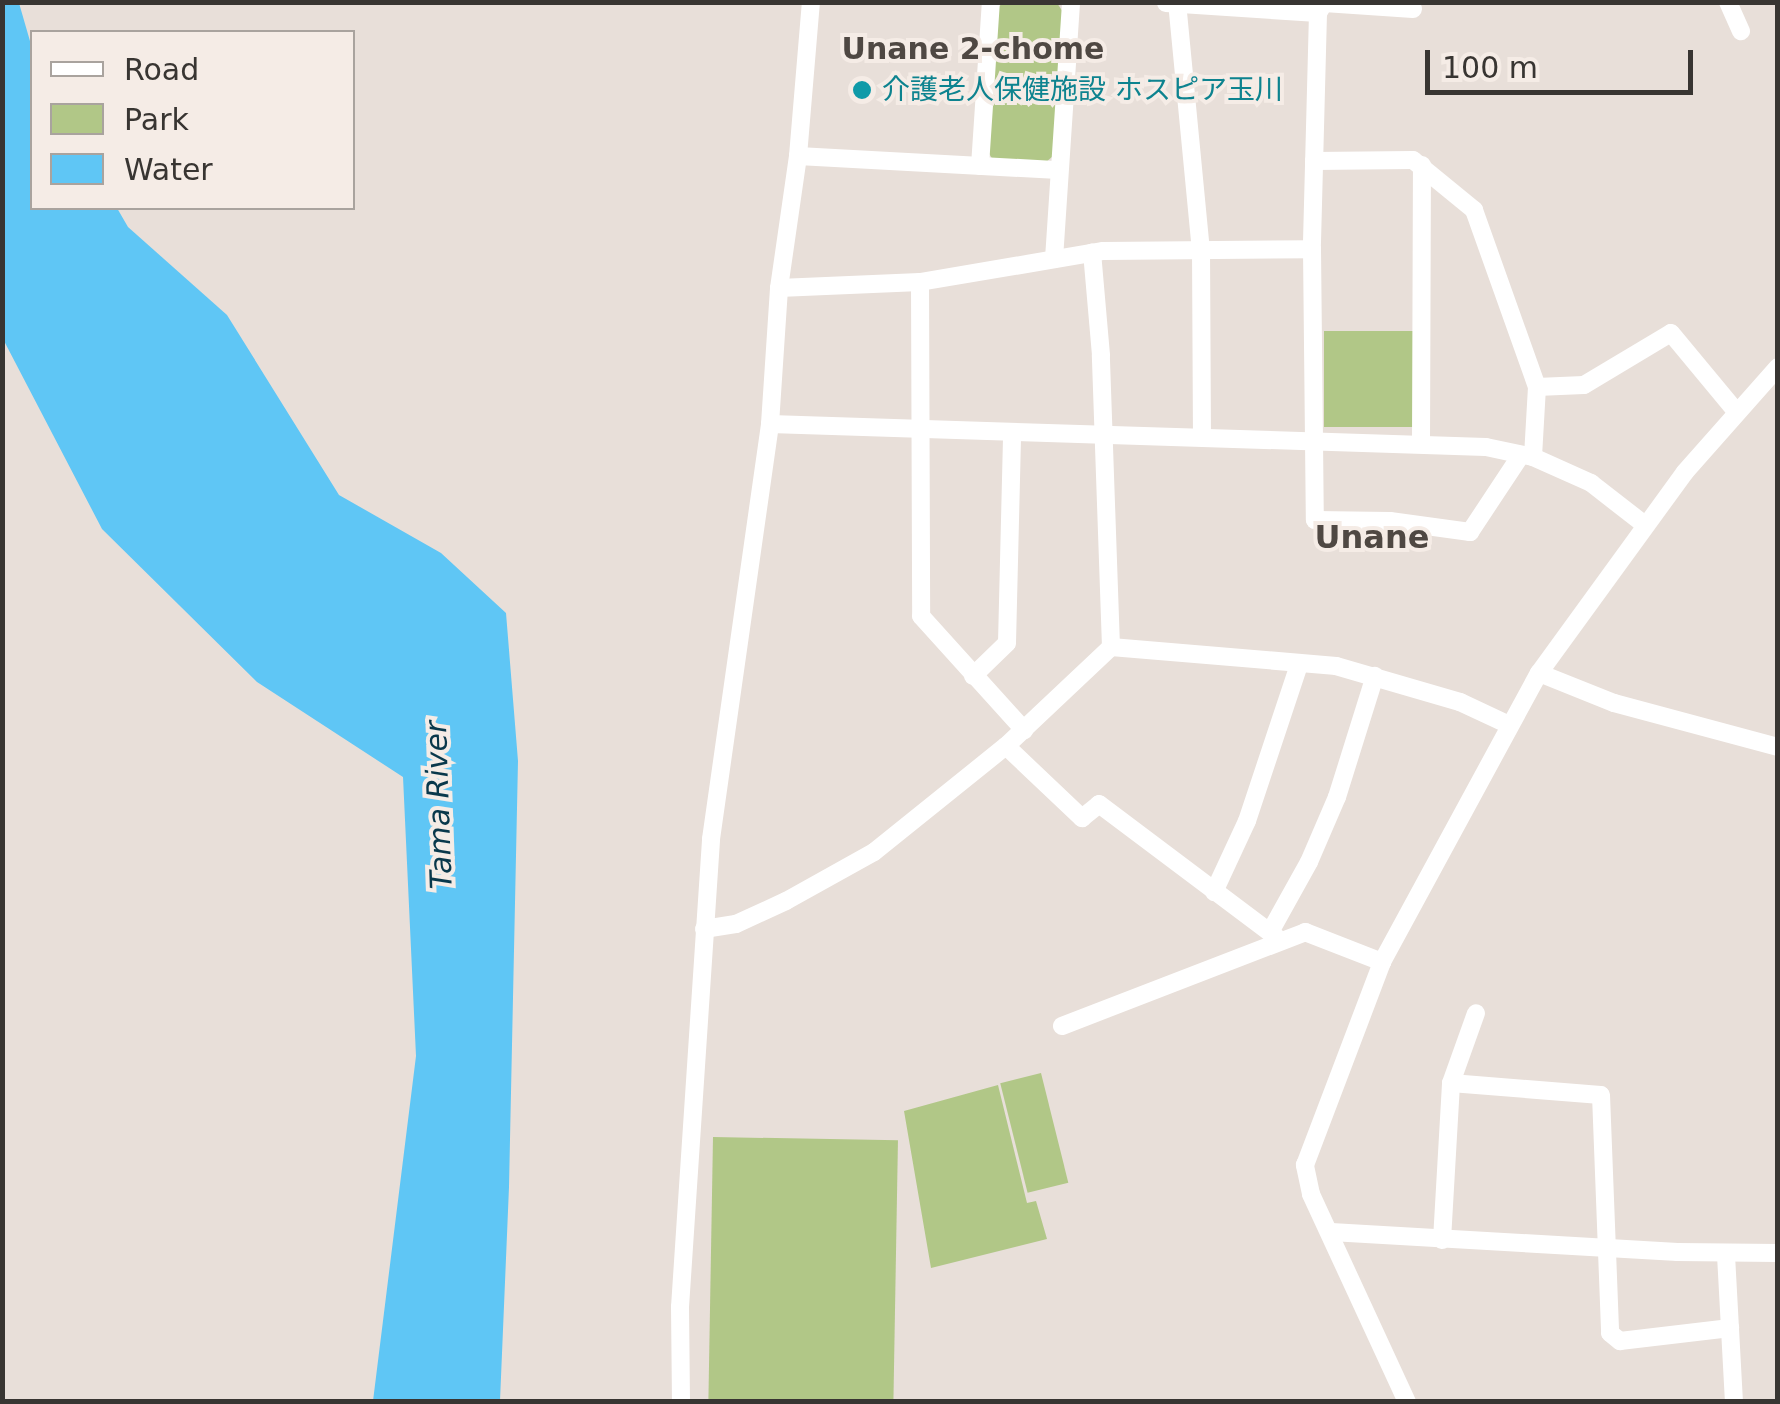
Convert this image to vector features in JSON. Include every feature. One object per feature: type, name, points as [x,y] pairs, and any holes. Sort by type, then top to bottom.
[{"type":"street","points":[[682,1402],[680,1308],[710,839],[770,424],[779,288],[798,156],[811,2]]},
{"type":"street","points":[[980,166],[990,2]]},
{"type":"street","points":[[1054,258],[1071,2]]},
{"type":"street","points":[[1166,2],[1318,13]]},
{"type":"street","points":[[1314,161],[1413,160],[1474,210],[1538,387],[1527,456],[1470,532],[1390,521],[1315,520],[1312,249],[1314,161],[1318,13],[1324,2],[1413,9]]},
{"type":"street","points":[[1728,2],[1741,31]]},
{"type":"street","points":[[1177,3],[1201,250],[1202,436]]},
{"type":"street","points":[[798,156],[1059,170]]},
{"type":"street","points":[[1422,165],[1422,444]]},
{"type":"street","points":[[779,288],[920,282],[1092,252],[1312,249]]},
{"type":"street","points":[[1092,252],[1112,648]]},
{"type":"street","points":[[920,282],[920,616],[1024,730]]},
{"type":"street","points":[[1538,387],[1584,385],[1671,334],[1736,410]]},
{"type":"street","points":[[1407,1402],[1305,1179],[1305,1165],[1382,962],[1482,784],[1508,725],[1539,673],[1645,525],[1736,410],[1778,367]]},
{"type":"street","points":[[770,424],[1486,448],[1527,456],[1591,483],[1645,525]]},
{"type":"street","points":[[973,676],[1007,643],[1012,432]]},
{"type":"street","points":[[704,930],[736,924],[770,909],[874,852],[1006,746],[1112,648],[1336,666],[1460,702],[1508,725]]},
{"type":"street","points":[[1214,892],[1247,821],[1299,665]]},
{"type":"street","points":[[1539,673],[1614,703],[1778,747]]},
{"type":"street","points":[[1274,935],[1337,797],[1375,676]]},
{"type":"street","points":[[1006,746],[1082,818],[1099,804],[1274,935]]},
{"type":"street","points":[[1062,1026],[1274,935],[1305,932],[1382,962]]},
{"type":"street","points":[[1442,1240],[1451,1083],[1476,1013]]},
{"type":"street","points":[[1451,1083],[1601,1095],[1610,1333],[1620,1341],[1730,1328]]},
{"type":"street","points":[[1331,1232],[1726,1254],[1775,1249]]},
{"type":"street","points":[[1726,1254],[1734,1402]]},
{"type":"green space","points":[[1003,3],[1057,3],[1063,12],[1053,156],[1045,163],[993,160],[988,152],[997,8]]},
{"type":"green space","points":[[1324,331],[1413,331],[1413,427],[1324,427]]},
{"type":"green space","points":[[1041,1073],[1068,1183],[1028,1193],[1000,1083]]},
{"type":"green space","points":[[998,1085],[1027,1203],[1036,1201],[1047,1239],[931,1268],[904,1111]]},
{"type":"green space","points":[[713,1137],[898,1140],[893,1402],[708,1401]]},
{"type":"water","name":"Tama River","points":[[2,3],[19,3],[30,41],[30,210],[118,210],[128,227],[227,315],[339,495],[441,553],[506,613],[518,761],[500,1401],[373,1401],[416,1056],[403,777],[257,682],[102,529],[3,339]]},
{"type":"place","name":"介護老人保健施設 ホスピア玉川","points":[[862,90]]},
{"type":"district","name":"Unane 2-chome","points":[[973,49]]},
{"type":"district","name":"Unane","points":[[1372,537]]}]
